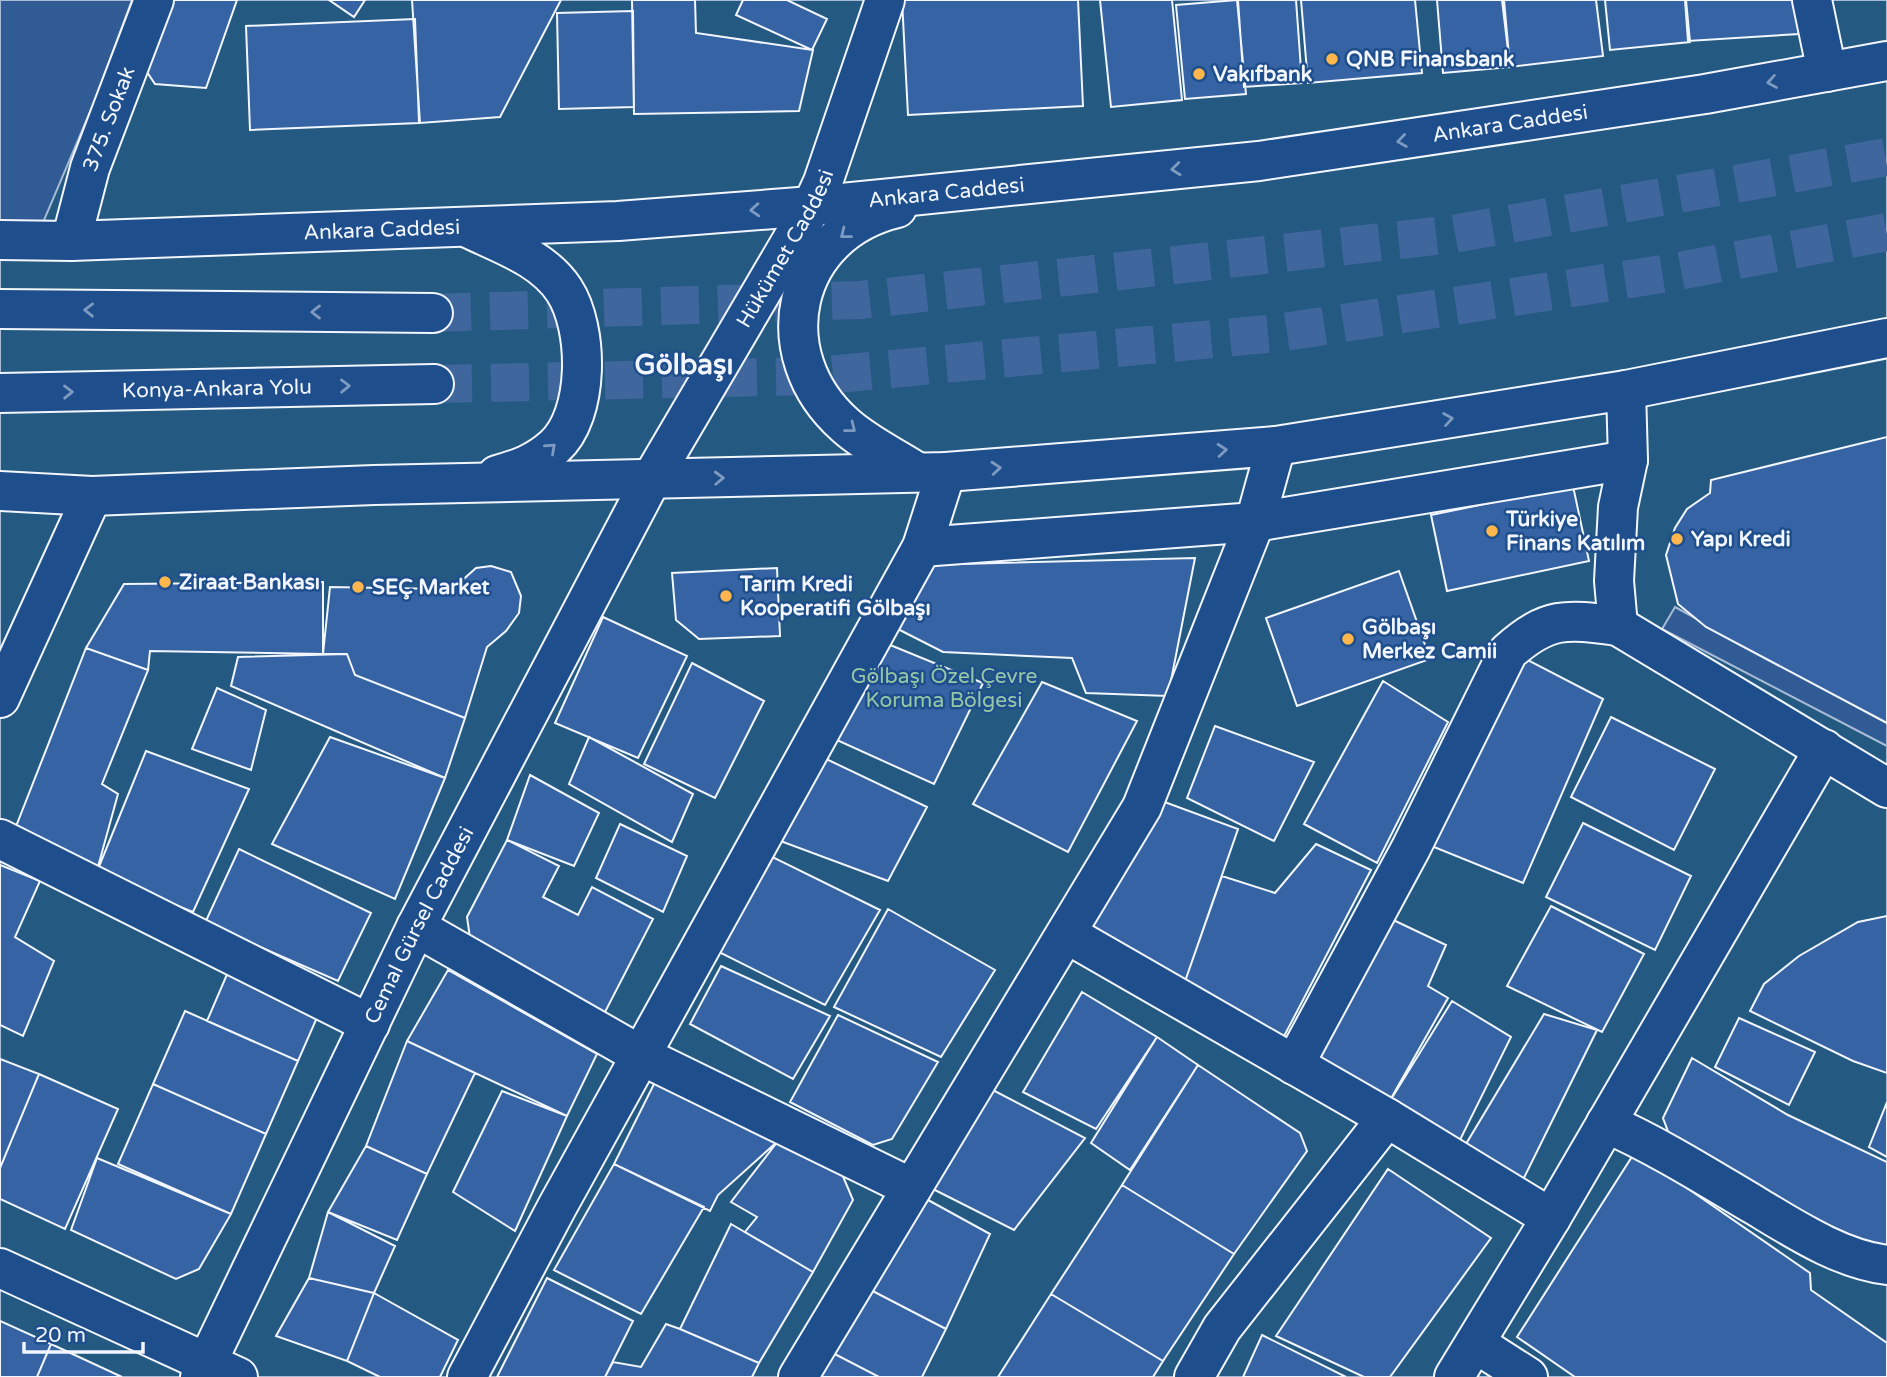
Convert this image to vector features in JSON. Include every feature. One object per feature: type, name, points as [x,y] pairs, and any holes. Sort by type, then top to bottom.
[{"type":"main road","name":"375. Sokak","points":[[71,241],[90,168],[154,0]]},
{"type":"main road","name":"Hükümet Caddesi","points":[[651,480],[812,206],[886,0]]},
{"type":"main road","points":[[1812,0],[1827,72]]},
{"type":"main road","name":"Ankara Caddesi","points":[[0,240],[71,241],[618,221],[812,206],[1259,161],[1466,131],[1887,61]]},
{"type":"main road","points":[[932,472],[845,425],[819,391],[802,356],[796,324],[799,297],[819,256],[847,231],[883,211],[977,189]]},
{"type":"main road","points":[[463,226],[540,263],[564,290],[576,319],[581,351],[578,399],[570,426],[556,446],[530,465],[468,484]]},
{"type":"main road","points":[[0,309],[433,313]]},
{"type":"main road","points":[[0,491],[92,496],[932,472],[1276,446],[1626,390],[1887,338]]},
{"type":"main road","name":"Konya-Ankara Yolu","points":[[0,393],[434,384]]},
{"type":"main road","points":[[1618,626],[1614,581],[1618,507],[1628,460],[1626,390]]},
{"type":"main road","points":[[798,1377],[1142,807],[1255,522],[1276,446]]},
{"type":"main road","points":[[922,547],[1255,522],[1628,460]]},
{"type":"main road","points":[[467,1377],[922,547],[932,472]]},
{"type":"main road","name":"Cemal Gürsel Caddesi","points":[[214,1373],[370,1024],[416,928],[651,480]]},
{"type":"main road","points":[[0,698],[92,496]]},
{"type":"main road","points":[[1294,1065],[1411,848],[1508,652],[1532,630],[1572,619],[1618,626],[1887,788]]},
{"type":"main road","points":[[1454,1377],[1551,1219],[1824,748]]},
{"type":"main road","points":[[0,839],[370,1024]]},
{"type":"main road","points":[[416,928],[642,1056],[912,1188]]},
{"type":"main road","points":[[1067,934],[1387,1118],[1551,1219]]},
{"type":"main road","points":[[1194,1377],[1222,1328],[1387,1118]]},
{"type":"main road","points":[[1606,1123],[1637,1137],[1811,1239],[1871,1263],[1887,1265]]},
{"type":"main road","points":[[0,1268],[214,1373]]},
{"type":"main road","points":[[1475,1343],[1528,1377]]},
{"type":"green space","name":"Gölbaşı Özel Çevre Koruma Bölgesi","points":[[0,0],[1887,0],[1887,1377],[0,1377]]},
{"type":"shaded area","points":[[0,0],[132,0],[93,105],[39,232],[0,227]]},
{"type":"shaded area","points":[[1675,607],[1887,723],[1887,746],[1662,629]]},
{"type":"building","points":[[165,0],[237,0],[206,88],[155,84],[141,63]]},
{"type":"building","points":[[329,0],[365,0],[354,17]]},
{"type":"building","points":[[412,0],[561,0],[500,117],[420,123]]},
{"type":"building","points":[[632,0],[695,0],[696,33],[813,50],[799,111],[634,114]]},
{"type":"building","points":[[743,0],[787,0],[827,19],[812,50],[736,15]]},
{"type":"building","points":[[902,0],[1078,0],[1083,106],[908,115]]},
{"type":"building","points":[[1100,0],[1172,0],[1182,100],[1111,107]]},
{"type":"building","points":[[1237,0],[1246,94],[1185,99],[1176,5]]},
{"type":"building","points":[[1238,0],[1296,0],[1302,83],[1244,87]]},
{"type":"building","points":[[1301,0],[1415,0],[1422,73],[1308,83]]},
{"type":"building","points":[[1437,0],[1504,0],[1510,67],[1443,73]]},
{"type":"building","points":[[1502,0],[1596,0],[1603,56],[1510,67]]},
{"type":"building","points":[[1605,0],[1686,0],[1690,42],[1610,50]]},
{"type":"building","points":[[1685,0],[1796,0],[1799,34],[1688,41]]},
{"type":"building","points":[[633,11],[634,107],[559,109],[557,13]]},
{"type":"building","points":[[415,19],[419,123],[250,130],[246,26]]},
{"type":"building","points":[[1887,437],[1887,723],[1706,627],[1678,604],[1666,555],[1675,528],[1687,509],[1710,493],[1711,480]]},
{"type":"building","points":[[1573,486],[1589,561],[1447,591],[1431,515]]},
{"type":"building","points":[[1195,558],[1168,696],[1086,693],[1072,658],[943,652],[886,623],[922,565]]},
{"type":"building","points":[[491,566],[511,572],[521,596],[519,613],[506,631],[487,647],[465,718],[355,675],[347,654],[323,654],[330,587],[444,589],[458,584],[476,568]]},
{"type":"building","name":"Tarım Kredi Kooperatifi Gölbaşı","points":[[777,568],[780,636],[699,639],[676,620],[672,573]]},
{"type":"building","name":"Gölbaşı Merkez Camii","points":[[1399,571],[1430,659],[1297,706],[1266,618]]},
{"type":"building","points":[[323,582],[323,654],[150,651],[148,670],[86,648],[124,584]]},
{"type":"building","points":[[603,617],[687,656],[638,758],[555,723]]},
{"type":"building","points":[[878,640],[983,683],[934,784],[828,736]]},
{"type":"building","points":[[86,648],[148,670],[102,784],[118,794],[96,874],[15,829]]},
{"type":"building","points":[[347,654],[355,675],[465,718],[445,778],[231,686],[238,657]]},
{"type":"building","points":[[1520,656],[1603,699],[1523,883],[1424,843]]},
{"type":"building","points":[[692,663],[764,701],[715,798],[644,764]]},
{"type":"building","points":[[1383,681],[1448,722],[1377,863],[1304,824]]},
{"type":"building","points":[[1042,682],[1137,721],[1068,852],[973,804]]},
{"type":"building","points":[[217,688],[266,710],[251,770],[192,749]]},
{"type":"building","points":[[1611,717],[1715,769],[1674,850],[1571,797]]},
{"type":"building","points":[[1215,726],[1314,762],[1274,841],[1187,798]]},
{"type":"building","points":[[330,737],[445,778],[395,899],[272,844]]},
{"type":"building","points":[[589,737],[693,794],[672,842],[569,784]]},
{"type":"building","points":[[146,751],[249,789],[193,912],[96,874]]},
{"type":"building","points":[[822,757],[927,807],[888,881],[775,839]]},
{"type":"building","points":[[530,775],[599,813],[574,866],[507,840]]},
{"type":"building","points":[[1151,797],[1238,829],[1182,990],[1076,929]]},
{"type":"building","points":[[1583,823],[1691,876],[1655,950],[1546,897]]},
{"type":"building","points":[[620,824],[687,856],[663,912],[596,878]]},
{"type":"building","points":[[507,840],[559,866],[543,897],[578,915],[592,887],[653,919],[604,1014],[471,945],[467,917]]},
{"type":"building","points":[[1316,844],[1371,870],[1281,1042],[1182,990],[1222,876],[1275,893]]},
{"type":"building","points":[[239,849],[371,913],[338,981],[205,923]]},
{"type":"building","points":[[762,852],[880,910],[825,1005],[709,947]]},
{"type":"building","points":[[0,865],[40,881],[15,937],[54,961],[23,1036],[0,1025]]},
{"type":"building","points":[[1551,906],[1644,954],[1602,1032],[1507,986]]},
{"type":"building","points":[[888,909],[995,970],[941,1057],[834,1007]]},
{"type":"building","points":[[1887,916],[1887,1073],[1853,1061],[1750,1011],[1764,984],[1799,956],[1858,922]]},
{"type":"building","points":[[1389,918],[1446,945],[1428,986],[1448,998],[1385,1109],[1316,1064]]},
{"type":"building","points":[[231,965],[322,1006],[298,1061],[207,1021]]},
{"type":"building","points":[[721,966],[830,1016],[793,1079],[690,1024]]},
{"type":"building","points":[[448,970],[597,1054],[567,1116],[407,1041]]},
{"type":"building","points":[[1082,992],[1157,1037],[1096,1129],[1023,1092]]},
{"type":"building","points":[[1452,1001],[1511,1037],[1457,1146],[1385,1109]]},
{"type":"building","points":[[185,1011],[298,1061],[266,1134],[153,1084]]},
{"type":"building","points":[[1544,1014],[1597,1030],[1518,1190],[1460,1154]]},
{"type":"building","points":[[838,1015],[938,1062],[892,1139],[873,1145],[790,1102]]},
{"type":"building","points":[[1739,1018],[1815,1052],[1789,1105],[1715,1067]]},
{"type":"building","points":[[1157,1037],[1198,1065],[1130,1170],[1091,1143]]},
{"type":"building","points":[[407,1041],[475,1073],[427,1174],[366,1146]]},
{"type":"building","points":[[1692,1058],[1788,1115],[1887,1162],[1887,1252],[1882,1253],[1672,1142],[1663,1118]]},
{"type":"building","points":[[0,1059],[39,1074],[0,1168]]},
{"type":"building","points":[[1198,1065],[1300,1133],[1307,1151],[1234,1254],[1122,1185]]},
{"type":"building","points":[[39,1074],[118,1109],[65,1229],[0,1199],[0,1168]]},
{"type":"building","points":[[656,1080],[778,1141],[718,1195],[710,1211],[614,1164]]},
{"type":"building","points":[[153,1084],[266,1134],[231,1214],[118,1164]]},
{"type":"building","points":[[985,1086],[1085,1138],[1014,1230],[925,1185]]},
{"type":"building","points":[[502,1091],[567,1116],[515,1231],[453,1192]]},
{"type":"building","points":[[1887,1102],[1887,1157],[1869,1147]]},
{"type":"building","points":[[778,1141],[842,1174],[853,1200],[813,1272],[745,1232],[757,1217],[731,1202]]},
{"type":"building","points":[[366,1146],[427,1174],[397,1240],[328,1212]]},
{"type":"building","points":[[1635,1152],[1810,1273],[1811,1290],[1887,1343],[1887,1377],[1575,1377],[1517,1337]]},
{"type":"building","points":[[97,1158],[231,1214],[199,1269],[176,1279],[71,1230]]},
{"type":"building","points":[[614,1164],[704,1207],[641,1314],[554,1270]]},
{"type":"building","points":[[1388,1169],[1491,1238],[1390,1377],[1364,1377],[1276,1336]]},
{"type":"building","points":[[1122,1185],[1234,1254],[1163,1361],[1051,1294]]},
{"type":"building","points":[[919,1195],[990,1234],[946,1329],[863,1286]]},
{"type":"building","points":[[328,1212],[395,1246],[374,1293],[309,1278]]},
{"type":"building","points":[[731,1224],[813,1272],[759,1363],[680,1329]]},
{"type":"building","points":[[309,1278],[374,1293],[347,1361],[276,1336]]},
{"type":"building","points":[[547,1278],[633,1321],[605,1377],[497,1377]]},
{"type":"building","points":[[863,1286],[946,1329],[922,1377],[879,1377],[827,1350]]},
{"type":"building","points":[[374,1293],[458,1340],[440,1377],[380,1377],[347,1361]]},
{"type":"building","points":[[1051,1294],[1163,1361],[1153,1377],[998,1377]]},
{"type":"building","points":[[0,1321],[51,1344],[37,1377],[0,1377]]},
{"type":"building","points":[[666,1324],[759,1363],[752,1377],[605,1377],[613,1362],[641,1367]]},
{"type":"building","points":[[1262,1335],[1346,1377],[1243,1377]]},
{"type":"building","points":[[51,1344],[122,1377],[37,1377]]},
{"type":"building","points":[[827,1350],[879,1377],[811,1377]]},
{"type":"tunnel","points":[[433,313],[860,300],[1453,234],[1887,157]]},
{"type":"tunnel","points":[[434,384],[815,376],[1278,333],[1663,274],[1887,232]]},
{"type":"place","name":"QNB Finansbank","points":[[1332,59]]},
{"type":"place","name":"Vakıfbank","points":[[1199,74]]},
{"type":"place","name":"Türkiye Finans Katılım","points":[[1492,531]]},
{"type":"place","name":"Yapı Kredi","points":[[1677,539]]},
{"type":"place","name":"Ziraat Bankası","points":[[165,582]]},
{"type":"place","name":"SEÇ Market","points":[[358,587]]},
{"type":"place","name":"Tarım Kredi Kooperatifi Gölbaşı","points":[[726,596]]},
{"type":"place","name":"Gölbaşı Merkez Camii","points":[[1348,639]]},
{"type":"district","name":"Gölbaşı","points":[[684,364]]}]
